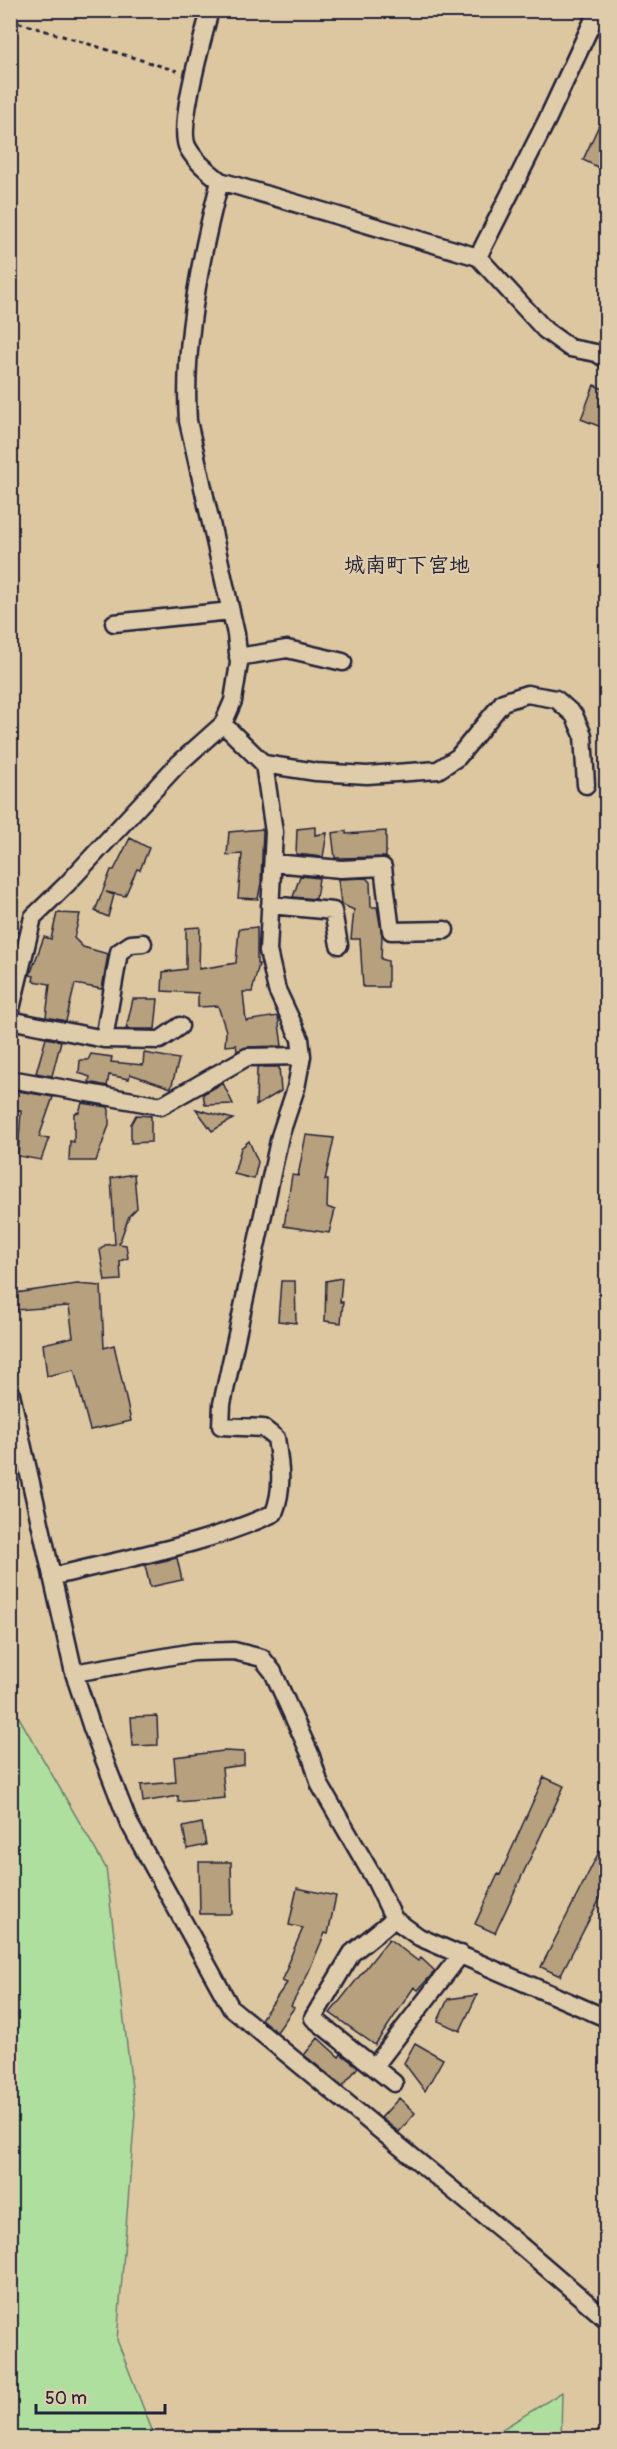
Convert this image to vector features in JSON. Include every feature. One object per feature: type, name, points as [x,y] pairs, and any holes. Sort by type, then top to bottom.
[{"type":"street","points":[[210,10],[193,76],[185,130],[186,146],[200,164],[220,181],[478,256],[545,330],[570,348],[596,353],[606,359]]},
{"type":"street","points":[[478,256],[548,120],[598,10]]},
{"type":"street","points":[[10,1013],[33,918],[176,765],[223,724],[233,701],[238,657],[231,611],[188,421],[186,386],[194,318],[212,211],[220,181]]},
{"type":"street","points":[[114,623],[231,611]]},
{"type":"street","points":[[238,657],[287,649],[343,662]]},
{"type":"street","points":[[223,724],[264,764],[316,772],[367,775],[438,770],[458,757],[503,702],[527,694],[556,699],[574,715],[583,735],[586,784]]},
{"type":"street","points":[[52,1577],[203,1538],[274,1513],[281,1496],[280,1461],[276,1438],[263,1428],[221,1426],[221,1415],[280,1136],[296,1088],[302,1056],[300,1040],[277,990],[268,951],[274,832],[264,764]]},
{"type":"street","points":[[273,863],[341,869],[383,867],[391,931],[445,930]]},
{"type":"street","points":[[270,905],[333,911],[339,945]]},
{"type":"street","points":[[104,1040],[119,952],[131,944],[144,943]]},
{"type":"street","points":[[10,1020],[104,1040],[160,1040],[180,1026]]},
{"type":"street","points":[[10,1079],[161,1106],[248,1058],[302,1056]]},
{"type":"street","points":[[10,1390],[74,1672],[92,1728],[128,1821],[231,2008],[537,2259],[606,2319]]},
{"type":"street","points":[[74,1672],[194,1652],[234,1651],[262,1658],[273,1672],[311,1756],[320,1785],[375,1880],[394,1919],[419,1937],[606,2018]]},
{"type":"street","points":[[394,1919],[352,1953],[313,2018],[394,2083]]},
{"type":"street","points":[[374,2067],[461,1954]]},
{"type":"path","points":[[10,20],[193,76]]},
{"type":"green space","points":[[17,1714],[106,1868],[135,2113],[117,2340],[155,2438],[11,2438],[10,1755]]},
{"type":"green space","points":[[562,2392],[561,2438],[488,2438]]},
{"type":"building","points":[[606,110],[606,171],[583,160]]},
{"type":"building","points":[[594,385],[606,390],[606,429],[581,419]]},
{"type":"building","points":[[315,827],[315,835],[327,833],[323,857],[296,854],[297,829]]},
{"type":"building","points":[[263,829],[261,883],[258,899],[238,898],[242,854],[227,855],[229,832]]},
{"type":"building","points":[[346,831],[346,834],[386,831],[386,857],[335,858],[332,833]]},
{"type":"building","points":[[130,838],[149,848],[125,896],[106,892],[114,895],[108,917],[95,911],[111,870],[114,870]]},
{"type":"building","points":[[300,876],[319,878],[316,899],[293,897]]},
{"type":"building","points":[[366,878],[370,882],[371,907],[377,907],[382,935],[381,959],[388,961],[388,987],[363,987],[360,939],[351,939],[354,910],[341,904],[338,879]]},
{"type":"building","points":[[57,913],[80,914],[74,938],[83,947],[108,954],[102,989],[75,984],[66,1021],[46,1017],[50,984],[33,981],[34,976],[30,975],[44,937],[51,939]]},
{"type":"building","points":[[10,919],[14,919],[18,934],[10,966]]},
{"type":"building","points":[[200,927],[199,969],[236,963],[239,929],[257,927],[257,964],[259,964],[252,992],[243,992],[246,1021],[278,1016],[282,1046],[247,1047],[237,1051],[236,1045],[225,1046],[226,1031],[218,1006],[198,1007],[198,993],[162,991],[163,972],[186,969],[186,928]]},
{"type":"building","points":[[133,999],[158,999],[155,1029],[126,1029]]},
{"type":"building","points":[[46,1038],[61,1041],[52,1076],[36,1073]]},
{"type":"building","points":[[144,1053],[179,1059],[171,1088],[130,1074],[129,1079],[109,1075],[107,1086],[89,1082],[90,1077],[79,1073],[80,1060],[88,1060],[91,1054],[112,1057],[111,1062],[143,1065]]},
{"type":"building","points":[[257,1067],[279,1067],[281,1091],[256,1106]]},
{"type":"building","points":[[223,1083],[233,1104],[205,1105],[203,1094]]},
{"type":"building","points":[[12,1090],[53,1097],[39,1137],[49,1138],[41,1160],[18,1156],[21,1111],[10,1108]]},
{"type":"building","points":[[82,1103],[108,1107],[109,1110],[109,1125],[96,1161],[69,1161],[70,1141],[74,1142],[74,1113],[79,1112]]},
{"type":"building","points":[[196,1109],[233,1119],[212,1131]]},
{"type":"building","points":[[136,1115],[151,1116],[151,1142],[131,1143],[131,1124]]},
{"type":"building","points":[[306,1135],[334,1138],[325,1180],[328,1180],[327,1207],[335,1210],[329,1233],[284,1226],[292,1175],[298,1176]]},
{"type":"building","points":[[249,1141],[258,1162],[254,1179],[234,1174],[241,1148]]},
{"type":"building","points":[[134,1174],[137,1208],[129,1216],[119,1244],[126,1245],[128,1258],[120,1261],[121,1280],[105,1281],[100,1250],[105,1245],[115,1244],[111,1178]]},
{"type":"building","points":[[342,1278],[341,1323],[325,1321],[326,1281]]},
{"type":"building","points":[[281,1281],[295,1281],[296,1323],[278,1321]]},
{"type":"building","points":[[77,1284],[101,1286],[104,1348],[114,1345],[131,1421],[90,1430],[74,1370],[47,1376],[43,1344],[73,1337],[69,1306],[15,1310],[16,1293]]},
{"type":"building","points":[[177,1558],[182,1580],[150,1587],[145,1565]]},
{"type":"building","points":[[157,1716],[158,1745],[133,1746],[131,1717]]},
{"type":"building","points":[[224,1751],[244,1752],[244,1765],[222,1768],[225,1798],[178,1802],[178,1796],[143,1802],[141,1785],[176,1782],[174,1757]]},
{"type":"building","points":[[544,1777],[564,1786],[495,1933],[475,1924],[498,1874],[500,1875]]},
{"type":"building","points":[[202,1823],[206,1845],[187,1849],[183,1827]]},
{"type":"building","points":[[606,1838],[606,1887],[560,1976],[541,1967]]},
{"type":"building","points":[[199,1862],[231,1862],[232,1914],[200,1914]]},
{"type":"building","points":[[297,1888],[336,1896],[328,1934],[325,1933],[291,2006],[294,2008],[277,2032],[261,2019],[287,1983],[282,1981],[303,1928],[289,1925]]},
{"type":"building","points":[[389,1939],[418,1961],[421,1958],[435,1971],[418,1990],[414,1987],[375,2045],[330,2013]]},
{"type":"building","points":[[477,1995],[460,2031],[438,2021],[448,1999]]},
{"type":"building","points":[[318,2038],[339,2057],[341,2054],[358,2067],[343,2086],[304,2055]]},
{"type":"building","points":[[415,2043],[443,2059],[425,2091],[404,2063]]},
{"type":"building","points":[[399,2098],[415,2113],[399,2132],[381,2118]]},
{"type":"district","name":"城南町下宮地","points":[[407,565]]}]
